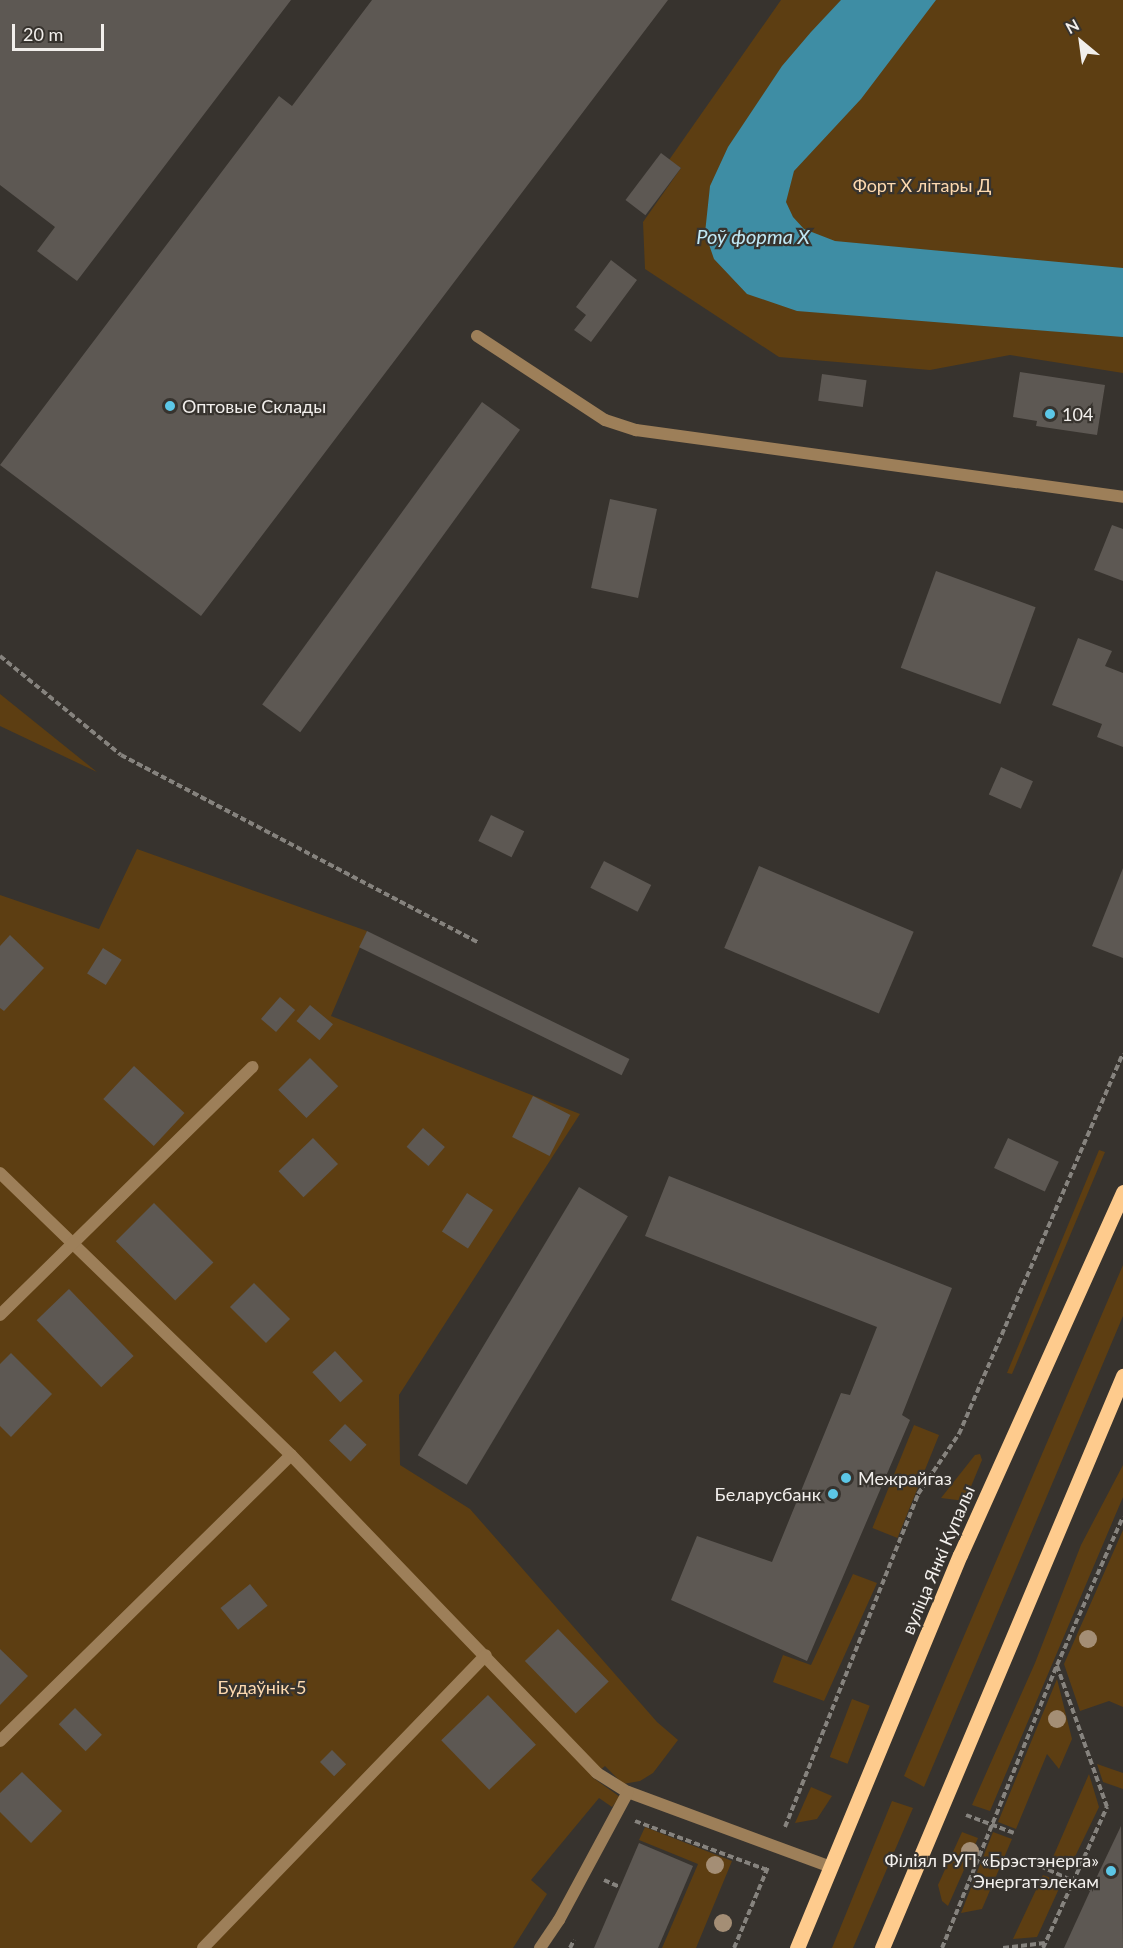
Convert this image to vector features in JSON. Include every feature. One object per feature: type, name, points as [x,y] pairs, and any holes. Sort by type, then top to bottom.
[{"type":"main road","name":"вуліца Янкі Купалы","points":[[797,1948],[960,1555],[1123,1192]]},
{"type":"main road","points":[[882,1948],[1123,1376]]},
{"type":"lane","points":[[477,336],[605,420],[636,430],[1123,497]]},
{"type":"lane","points":[[0,1315],[252,1067]]},
{"type":"lane","points":[[0,1173],[291,1455],[486,1655],[597,1773],[628,1792],[831,1867]]},
{"type":"lane","points":[[0,1741],[291,1455]]},
{"type":"lane","points":[[203,1948],[486,1655]]},
{"type":"lane","points":[[540,1948],[559,1920],[628,1792]]},
{"type":"path","points":[[0,656],[121,755],[479,943]]},
{"type":"path","points":[[734,1948],[918,1494],[959,1434],[1123,1054]]},
{"type":"path","points":[[942,1948],[1057,1665],[1123,1517]]},
{"type":"path","points":[[1003,1948],[1044,1946],[1107,1807],[1057,1665]]},
{"type":"path","points":[[966,1815],[1014,1833]]},
{"type":"path","points":[[630,1819],[767,1870]]},
{"type":"path","points":[[1040,1866],[1090,1889]]},
{"type":"path","points":[[598,1889],[607,1869]]},
{"type":"path","points":[[602,1879],[620,1887]]},
{"type":"path","points":[[570,1948],[579,1928]]},
{"type":"green space","name":"Форт X літары Д","points":[[781,0],[1123,0],[1123,373],[1010,355],[930,370],[779,357],[645,269],[643,222],[681,168],[669,160]]},
{"type":"green space","points":[[0,694],[97,772],[0,726]]},
{"type":"green space","name":"Будаўнік-5","points":[[137,849],[367,931],[331,1016],[580,1114],[399,1395],[400,1465],[470,1509],[657,1722],[678,1740],[653,1773],[640,1781],[623,1784],[605,1766],[592,1777],[620,1797],[612,1807],[599,1798],[531,1880],[547,1894],[513,1948],[0,1948],[0,895],[99,929]]},
{"type":"green space","points":[[1099,1150],[1105,1152],[1012,1374],[1007,1373]]},
{"type":"green space","points":[[1123,1265],[1123,1316],[924,1787],[904,1776]]},
{"type":"green space","points":[[914,1425],[939,1435],[897,1538],[872,1528]]},
{"type":"green space","points":[[980,1454],[982,1460],[965,1501],[941,1498],[975,1455]]},
{"type":"green space","points":[[1123,1465],[1123,1497],[990,1811],[972,1805],[1035,1663],[1081,1545]]},
{"type":"green space","points":[[1123,1530],[1123,1707],[1109,1701],[1080,1711],[1064,1664]]},
{"type":"green space","points":[[853,1574],[877,1583],[824,1701],[773,1682],[783,1655],[811,1665]]},
{"type":"green space","points":[[1057,1679],[1072,1739],[1059,1769],[1047,1754],[1016,1829],[998,1822]]},
{"type":"green space","points":[[852,1699],[870,1706],[848,1764],[830,1757]]},
{"type":"green space","points":[[1097,1764],[1123,1773],[1123,1789],[1103,1782]]},
{"type":"green space","points":[[1089,1774],[1099,1807],[1068,1871],[1050,1864]]},
{"type":"green space","points":[[811,1787],[832,1796],[817,1819],[795,1823]]},
{"type":"green space","points":[[892,1801],[913,1808],[853,1948],[832,1948]]},
{"type":"green space","points":[[645,1827],[732,1861],[696,1948],[662,1948],[698,1864],[639,1840]]},
{"type":"green space","points":[[962,1832],[978,1838],[948,1906],[942,1901],[938,1885]]},
{"type":"green space","points":[[993,1832],[1012,1839],[982,1909],[961,1913]]},
{"type":"green space","points":[[1043,1875],[1062,1882],[1037,1937],[1013,1939]]},
{"type":"water","name":"Роў форта Х","points":[[841,0],[936,0],[861,99],[794,171],[786,202],[793,217],[804,229],[835,241],[1123,268],[1123,337],[797,311],[747,294],[714,259],[705,233],[710,186],[728,147],[782,66],[811,32]]},
{"type":"building","points":[[0,0],[291,0],[77,281],[37,251],[55,227],[0,185]]},
{"type":"building","points":[[372,0],[668,0],[201,616],[0,465],[279,96],[292,106]]},
{"type":"building","points":[[661,153],[681,168],[645,215],[625,200]]},
{"type":"building","points":[[611,260],[637,280],[591,342],[574,330],[586,315],[576,307]]},
{"type":"building","points":[[1020,372],[1105,385],[1097,435],[1036,426],[1037,421],[1013,417]]},
{"type":"building","points":[[822,374],[867,380],[863,407],[818,401]]},
{"type":"building","points":[[482,402],[520,430],[300,732],[262,705]]},
{"type":"building","points":[[610,499],[657,509],[638,598],[591,588]]},
{"type":"building","points":[[1112,525],[1123,529],[1123,581],[1094,570]]},
{"type":"building","points":[[936,571],[1036,607],[1000,704],[901,668]]},
{"type":"building","points":[[1078,638],[1112,651],[1105,666],[1123,673],[1123,747],[1097,737],[1102,724],[1052,705]]},
{"type":"building","points":[[1001,767],[1033,781],[1021,809],[989,794]]},
{"type":"building","points":[[491,815],[524,831],[512,857],[478,841]]},
{"type":"building","points":[[604,861],[651,885],[638,912],[590,888]]},
{"type":"building","points":[[759,866],[914,932],[879,1014],[724,948]]},
{"type":"building","points":[[1123,868],[1123,958],[1092,946]]},
{"type":"building","points":[[367,931],[629,1059],[622,1075],[359,947]]},
{"type":"building","points":[[10,935],[44,968],[4,1011],[0,1008],[0,946]]},
{"type":"building","points":[[103,948],[122,960],[106,985],[87,973]]},
{"type":"building","points":[[280,997],[295,1010],[276,1032],[261,1019]]},
{"type":"building","points":[[310,1005],[333,1024],[319,1040],[297,1021]]},
{"type":"building","points":[[310,1058],[338,1086],[306,1118],[278,1090]]},
{"type":"building","points":[[134,1066],[184,1113],[154,1146],[103,1099]]},
{"type":"building","points":[[533,1096],[570,1115],[550,1156],[512,1137]]},
{"type":"building","points":[[423,1128],[445,1147],[428,1166],[407,1147]]},
{"type":"building","points":[[313,1138],[338,1164],[303,1197],[278,1171]]},
{"type":"building","points":[[1008,1138],[1059,1162],[1045,1192],[994,1168]]},
{"type":"building","points":[[669,1176],[952,1288],[902,1415],[910,1420],[807,1661],[671,1600],[697,1536],[772,1562],[841,1393],[850,1395],[877,1327],[645,1236]]},
{"type":"building","points":[[579,1187],[628,1216],[467,1485],[418,1455]]},
{"type":"building","points":[[467,1193],[493,1210],[468,1248],[442,1232]]},
{"type":"building","points":[[154,1203],[213,1262],[175,1301],[116,1241]]},
{"type":"building","points":[[254,1283],[290,1319],[266,1343],[230,1307]]},
{"type":"building","points":[[69,1289],[134,1356],[101,1387],[37,1320]]},
{"type":"building","points":[[335,1351],[363,1381],[340,1402],[312,1372]]},
{"type":"building","points":[[11,1353],[52,1394],[11,1437],[0,1426],[0,1364]]},
{"type":"building","points":[[345,1424],[367,1445],[351,1461],[329,1441]]},
{"type":"building","points":[[250,1584],[268,1606],[238,1630],[220,1608]]},
{"type":"building","points":[[558,1629],[609,1682],[576,1713],[525,1661]]},
{"type":"building","points":[[0,1649],[28,1676],[0,1705]]},
{"type":"building","points":[[488,1695],[536,1745],[489,1790],[441,1740]]},
{"type":"building","points":[[75,1708],[102,1735],[86,1751],[59,1724]]},
{"type":"building","points":[[332,1750],[346,1764],[334,1776],[320,1762]]},
{"type":"building","points":[[22,1772],[62,1811],[31,1843],[0,1812],[0,1793]]},
{"type":"building","name":"Філіял РУП «Брэстэнерга» Энергатэлекам","points":[[1121,1826],[1123,1948],[1064,1948],[1091,1889]]},
{"type":"building","points":[[639,1843],[693,1866],[658,1948],[594,1948]]},
{"type":"place","name":"Оптовые Склады","points":[[170,406]]},
{"type":"place","name":"104","points":[[1050,414]]},
{"type":"place","name":"Межрайгаз","points":[[846,1478]]},
{"type":"place","name":"Беларусбанк","points":[[833,1494]]},
{"type":"place","name":"Філіял РУП «Брэстэнерга» Энергатэлекам","points":[[1111,1871]]}]
